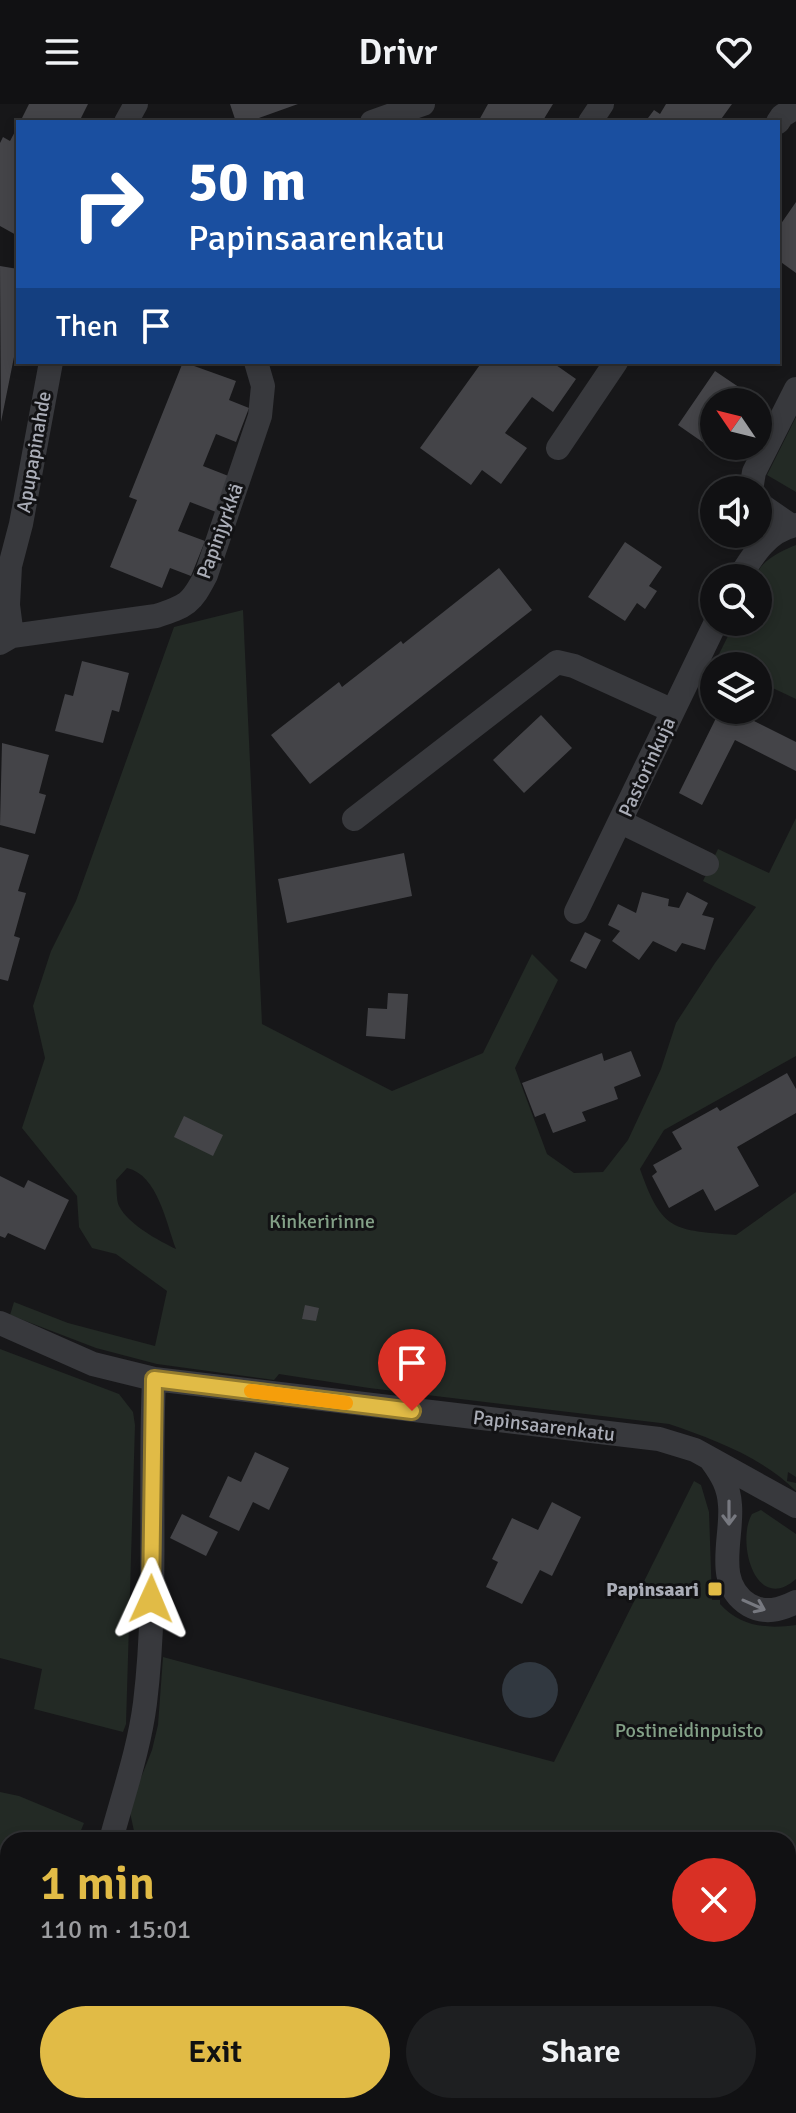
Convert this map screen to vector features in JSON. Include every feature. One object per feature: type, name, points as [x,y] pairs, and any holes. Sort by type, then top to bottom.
[{"type":"street","points":[[378,120],[423,104]]},
{"type":"street","points":[[780,120],[796,107]]},
{"type":"street","name":"Apupapinahde","points":[[6,640],[10,566],[21,524],[51,364]]},
{"type":"street","name":"Papinjyrkkä","points":[[6,640],[156,616],[177,610],[194,599],[206,575],[260,416],[263,386],[257,364]]},
{"type":"street","points":[[558,448],[615,364]]},
{"type":"street","points":[[753,476],[796,389]]},
{"type":"street","points":[[772,512],[793,525]]},
{"type":"street","points":[[747,564],[773,534],[793,525]]},
{"type":"street","name":"Pastorinkuja","points":[[576,912],[709,636]]},
{"type":"street","points":[[354,819],[557,662],[574,666],[673,711]]},
{"type":"street","points":[[621,822],[707,864]]},
{"type":"street","name":"Papinsaarenkatu","points":[[0,1323],[93,1364],[154,1379],[659,1439],[695,1450],[796,1506]]},
{"type":"street","points":[[113,1832],[144,1708],[150,1657],[154,1379]]},
{"type":"street","points":[[710,1458],[723,1477],[729,1496],[731,1518],[727,1558],[733,1590],[752,1607],[766,1611],[780,1610],[796,1602]]},
{"type":"green space","points":[[796,417],[796,492],[767,475]]},
{"type":"green space","points":[[796,545],[796,699],[772,688],[772,652],[720,652],[728,636],[772,636],[772,564],[764,564]]},
{"type":"green space","name":"Kinkeririnne","points":[[243,610],[262,1024],[392,1091],[483,1053],[532,954],[558,980],[515,1068],[547,1154],[574,1173],[603,1172],[628,1140],[661,1069],[676,1023],[756,907],[703,881],[718,849],[769,873],[796,818],[796,1056],[664,1130],[640,1169],[648,1190],[664,1216],[684,1229],[736,1235],[796,1192],[796,1477],[788,1472],[787,1481],[796,1483],[796,1491],[752,1459],[669,1424],[369,1388],[279,1374],[274,1380],[157,1364],[96,1348],[10,1315],[14,1302],[68,1323],[155,1346],[167,1291],[116,1254],[92,1248],[79,1227],[77,1196],[22,1128],[45,1058],[33,1006],[51,951],[76,901],[174,627]],"holes":[[[127,1168],[138,1172],[159,1201],[176,1249],[137,1225],[119,1206],[116,1180]]]},
{"type":"green space","points":[[0,1349],[119,1394],[133,1412],[126,1724],[123,1732],[34,1709],[42,1669],[0,1658]]},
{"type":"green space","name":"Postineidinpuisto","points":[[694,1481],[701,1485],[709,1512],[712,1600],[720,1600],[728,1612],[755,1625],[796,1625],[796,1832],[134,1832],[129,1808],[152,1750],[158,1725],[163,1657],[554,1762]]},
{"type":"green space","points":[[761,1510],[796,1534],[796,1579],[782,1588],[770,1588],[760,1581],[748,1556],[748,1526],[752,1514]]},
{"type":"green space","points":[[0,1792],[19,1796],[84,1823],[80,1832],[0,1832]]},
{"type":"shaded area","points":[[530,1662],[550,1670],[558,1690],[550,1710],[530,1718],[510,1710],[502,1690],[510,1670]]},
{"type":"building","points":[[29,104],[88,104],[80,120],[21,120]]},
{"type":"building","points":[[230,104],[298,104],[254,120],[235,120]]},
{"type":"building","points":[[488,104],[553,104],[543,120],[479,120]]},
{"type":"building","points":[[666,104],[732,104],[720,120],[646,120],[654,110],[660,114]]},
{"type":"building","points":[[16,130],[16,235],[0,226],[0,143],[3,137],[10,141]]},
{"type":"building","points":[[796,202],[796,273],[780,261],[780,225]]},
{"type":"building","points":[[0,266],[16,269],[16,347],[1,422]]},
{"type":"building","points":[[182,364],[236,381],[229,400],[249,408],[236,442],[216,434],[203,466],[231,477],[216,512],[190,502],[178,531],[205,541],[191,576],[170,568],[162,588],[110,567],[137,500],[129,497]]},
{"type":"building","points":[[481,364],[557,364],[576,379],[553,412],[532,397],[505,433],[527,448],[501,484],[482,470],[471,485],[420,448]]},
{"type":"building","points":[[715,371],[740,388],[703,388]]},
{"type":"building","points":[[700,393],[700,440],[678,425]]},
{"type":"building","points":[[625,542],[662,567],[649,586],[657,591],[645,609],[637,603],[625,621],[588,597]]},
{"type":"building","points":[[499,568],[532,610],[310,784],[271,735],[339,682],[342,687],[401,641],[403,644]]},
{"type":"building","points":[[82,661],[129,673],[119,712],[112,710],[103,743],[55,731],[65,694],[73,696]]},
{"type":"building","points":[[541,715],[572,748],[524,793],[493,760]]},
{"type":"building","points":[[713,724],[760,724],[796,742],[796,771],[735,740],[702,805],[679,793]]},
{"type":"building","points":[[2,743],[49,755],[39,793],[46,795],[35,834],[0,825]]},
{"type":"building","points":[[0,847],[29,855],[18,891],[26,893],[14,936],[20,938],[8,981],[0,979]]},
{"type":"building","points":[[404,853],[412,896],[287,923],[278,879]]},
{"type":"building","points":[[642,892],[669,899],[668,906],[679,908],[687,892],[708,903],[702,915],[714,918],[705,950],[682,943],[676,952],[653,941],[639,960],[612,941],[620,931],[608,925],[618,904],[636,913]]},
{"type":"building","points":[[585,932],[601,940],[586,969],[570,961]]},
{"type":"building","points":[[388,993],[408,994],[405,1039],[366,1036],[368,1008],[387,1009]]},
{"type":"building","points":[[631,1051],[641,1076],[614,1087],[618,1099],[582,1112],[586,1121],[553,1133],[545,1113],[535,1117],[522,1083],[602,1053],[604,1061]]},
{"type":"building","points":[[787,1073],[796,1089],[796,1113],[737,1147],[759,1186],[715,1211],[703,1189],[669,1208],[652,1176],[657,1172],[653,1165],[682,1149],[672,1132],[717,1107],[720,1111]]},
{"type":"building","points":[[184,1116],[223,1135],[213,1156],[174,1137]]},
{"type":"building","points":[[0,1176],[24,1188],[28,1180],[69,1200],[45,1250],[8,1233],[5,1238],[0,1236]]},
{"type":"building","points":[[305,1305],[319,1308],[316,1321],[302,1319]]},
{"type":"building","points":[[255,1452],[289,1468],[269,1510],[253,1502],[239,1531],[209,1517],[228,1476],[241,1482]]},
{"type":"building","points":[[552,1502],[581,1517],[552,1576],[540,1570],[522,1604],[486,1587],[498,1562],[492,1559],[512,1518],[538,1530]]},
{"type":"building","points":[[182,1514],[218,1532],[206,1556],[170,1538]]},
{"type":"slow traffic","points":[[251,1391],[346,1403]]},
{"type":"place","name":"Papinsaari","points":[[715,1589]]},
{"type":"route","points":[[151,1599],[154,1379],[412,1411]]}]
